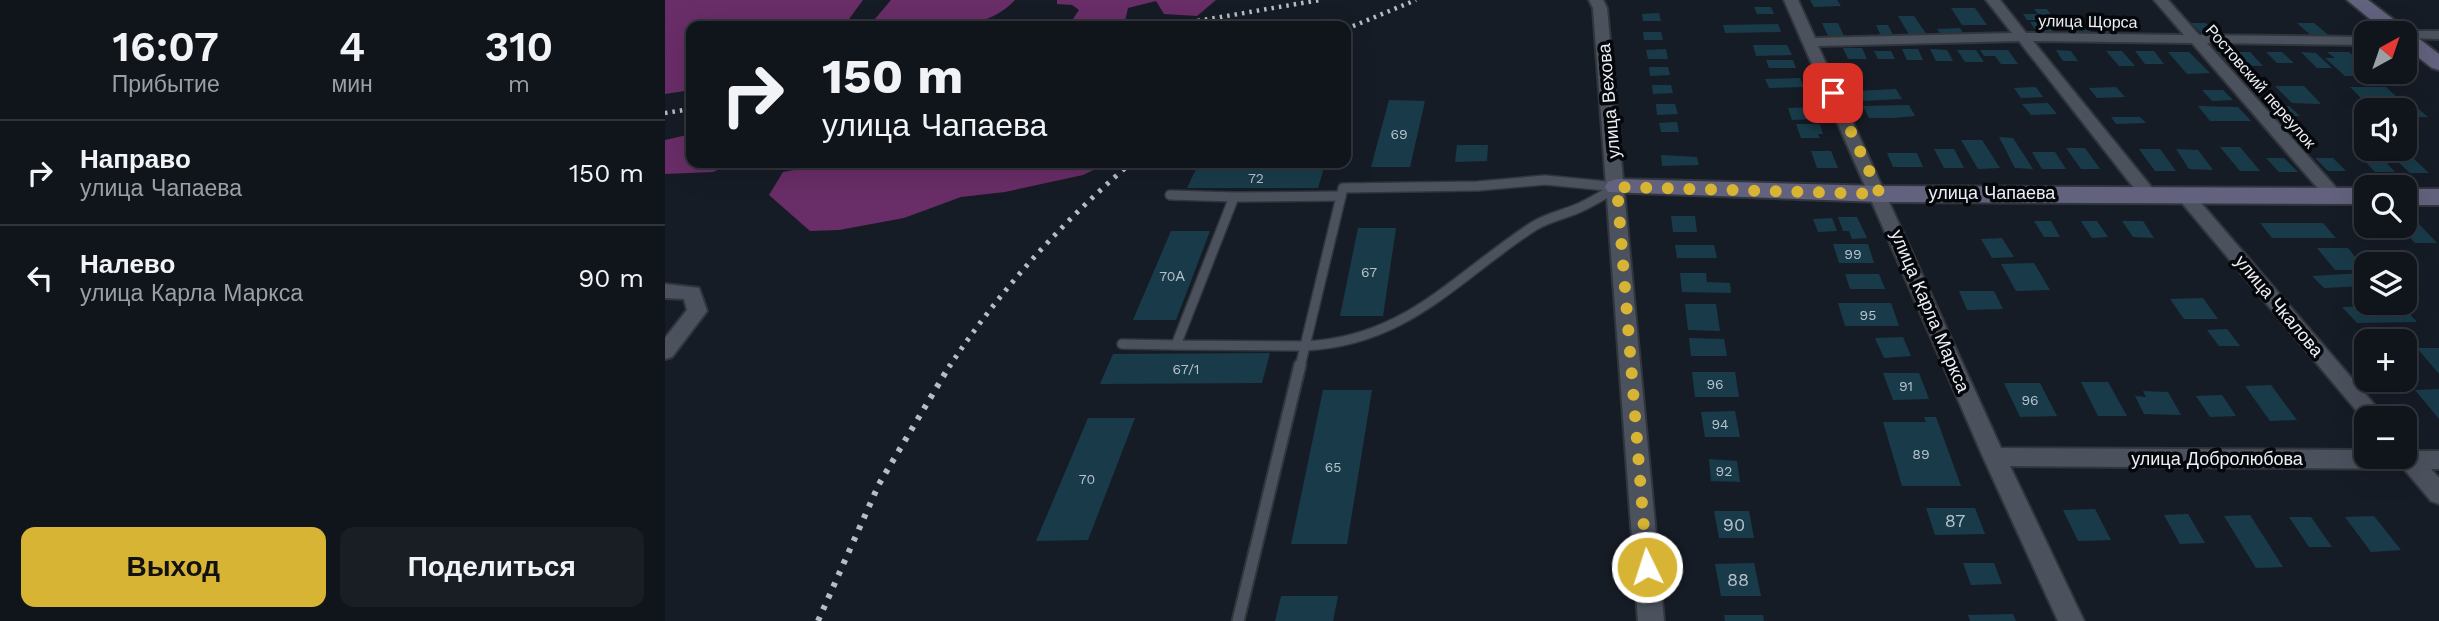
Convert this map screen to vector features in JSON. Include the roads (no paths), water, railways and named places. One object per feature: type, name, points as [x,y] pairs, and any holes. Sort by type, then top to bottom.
[{"type":"street","name":"улица Вехова","points":[[1596,0],[1600,8],[1617,187],[1651,621]]},
{"type":"street","name":"улица Карла Маркса","points":[[1791,0],[1880,194],[1994,457],[2071,621]]},
{"type":"street","points":[[1993,0],[2147,193]]},
{"type":"street","name":"Ростовский переулок","points":[[2161,0],[2334,195]]},
{"type":"street","points":[[2356,0],[2383,21]]},
{"type":"street","points":[[2417,37],[2439,35]]},
{"type":"street","name":"улица Щорса","points":[[1810,42],[2022,37],[2354,41]]},
{"type":"street","points":[[2417,47],[2439,64]]},
{"type":"street","name":"улица Чапаева","points":[[1617,187],[1880,194],[2354,196]]},
{"type":"street","name":"улица Чкалова","points":[[2183,194],[2365,406]]},
{"type":"street","points":[[2417,197],[2439,197]]},
{"type":"street","points":[[665,291],[692,293],[697,311],[665,352]]},
{"type":"street","name":"улица Добролюбова","points":[[1994,457],[2354,456]]},
{"type":"street","name":"улица Добролюбова","points":[[2417,457],[2439,460]]},
{"type":"street","points":[[2417,468],[2439,494]]},
{"type":"lane","points":[[1238,621],[1343,188],[1478,186],[1545,180],[1617,187]]},
{"type":"lane","points":[[1122,344],[1325,347],[1373,336],[1436,299],[1494,251],[1539,222],[1577,209],[1617,187]]},
{"type":"lane","points":[[1170,195],[1341,196]]},
{"type":"lane","points":[[1176,345],[1234,197]]},
{"type":"railway","points":[[1197,21],[1320,0]]},
{"type":"railway","points":[[1351,27],[1416,0]]},
{"type":"railway","points":[[665,113],[686,110]]},
{"type":"railway","points":[[949,367],[989,311],[1033,259],[1080,209],[1125,168]]},
{"type":"railway","points":[[818,621],[879,484],[950,365]]}]
